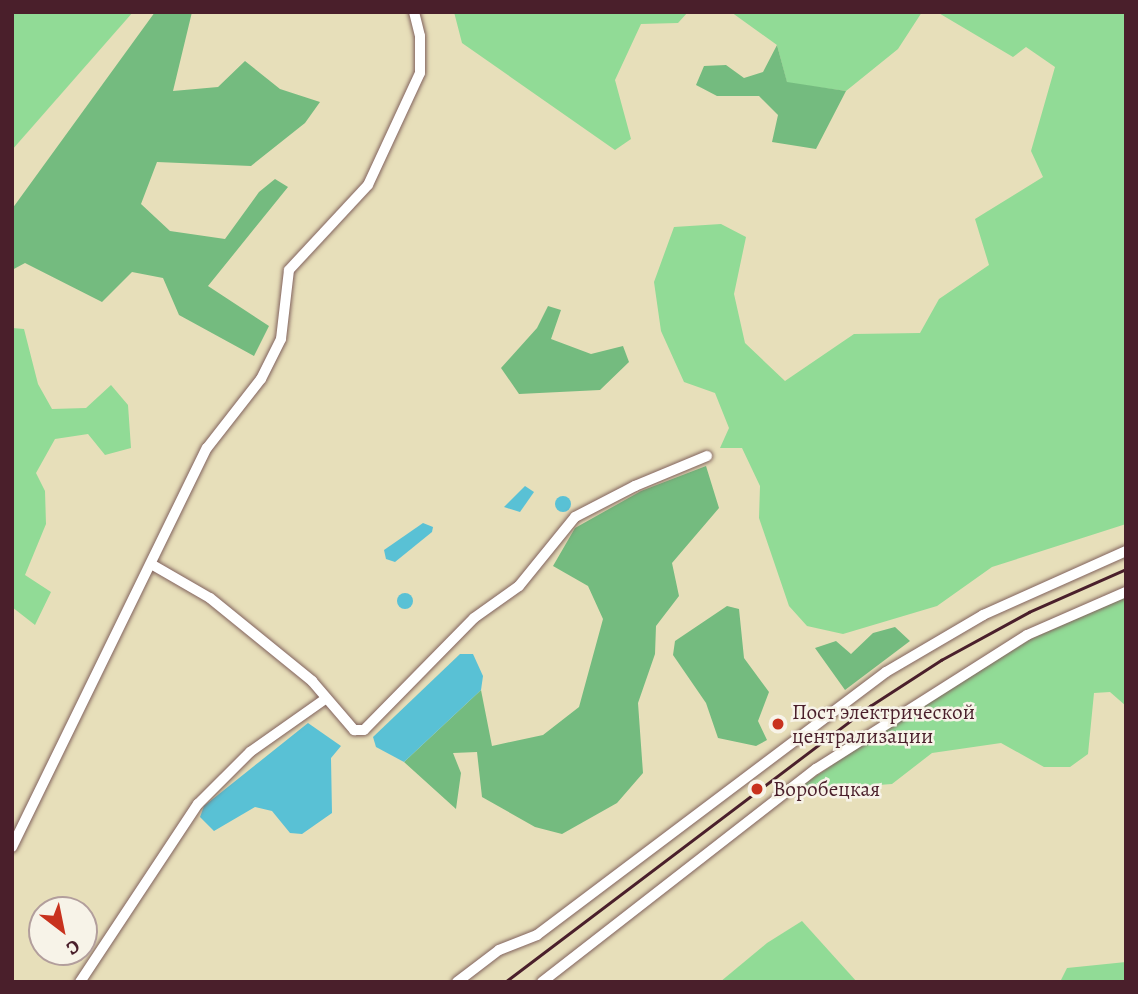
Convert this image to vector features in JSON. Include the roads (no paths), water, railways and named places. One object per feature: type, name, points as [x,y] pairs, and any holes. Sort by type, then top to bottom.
[{"type":"street","points":[[12,847],[207,448],[261,379],[281,339],[289,270],[368,185],[420,73],[420,36],[414,12]]},
{"type":"street","points":[[151,564],[210,598],[312,681],[354,730],[373,726],[393,698],[474,618],[519,586],[575,517],[635,486],[707,456]]},
{"type":"street","points":[[457,982],[499,950],[537,935],[886,671],[983,615],[1126,551]]},
{"type":"street","points":[[542,982],[816,769],[1027,635],[1126,592]]},
{"type":"street","points":[[80,982],[198,804],[250,752],[325,699]]},
{"type":"water","points":[[525,486],[534,492],[520,512],[504,507]]},
{"type":"water","points":[[560,496],[566,496],[571,504],[569,510],[560,512],[555,507],[555,501]]},
{"type":"water","points":[[423,523],[433,527],[432,532],[395,562],[386,559],[384,550]]},
{"type":"water","points":[[402,593],[408,593],[413,601],[411,607],[402,609],[397,604],[397,598]]},
{"type":"water","points":[[460,654],[473,654],[483,676],[481,690],[404,762],[376,747],[373,737]]},
{"type":"water","points":[[308,723],[341,746],[331,758],[332,813],[302,834],[290,833],[272,811],[255,807],[214,831],[200,817],[204,806]]},
{"type":"railway","points":[[505,982],[870,706],[941,660],[1029,612],[1126,569]]},
{"type":"place","name":"Пост электрической централизации","points":[[778,724]]},
{"type":"place","name":"Воробецкая","points":[[757,789]]}]
